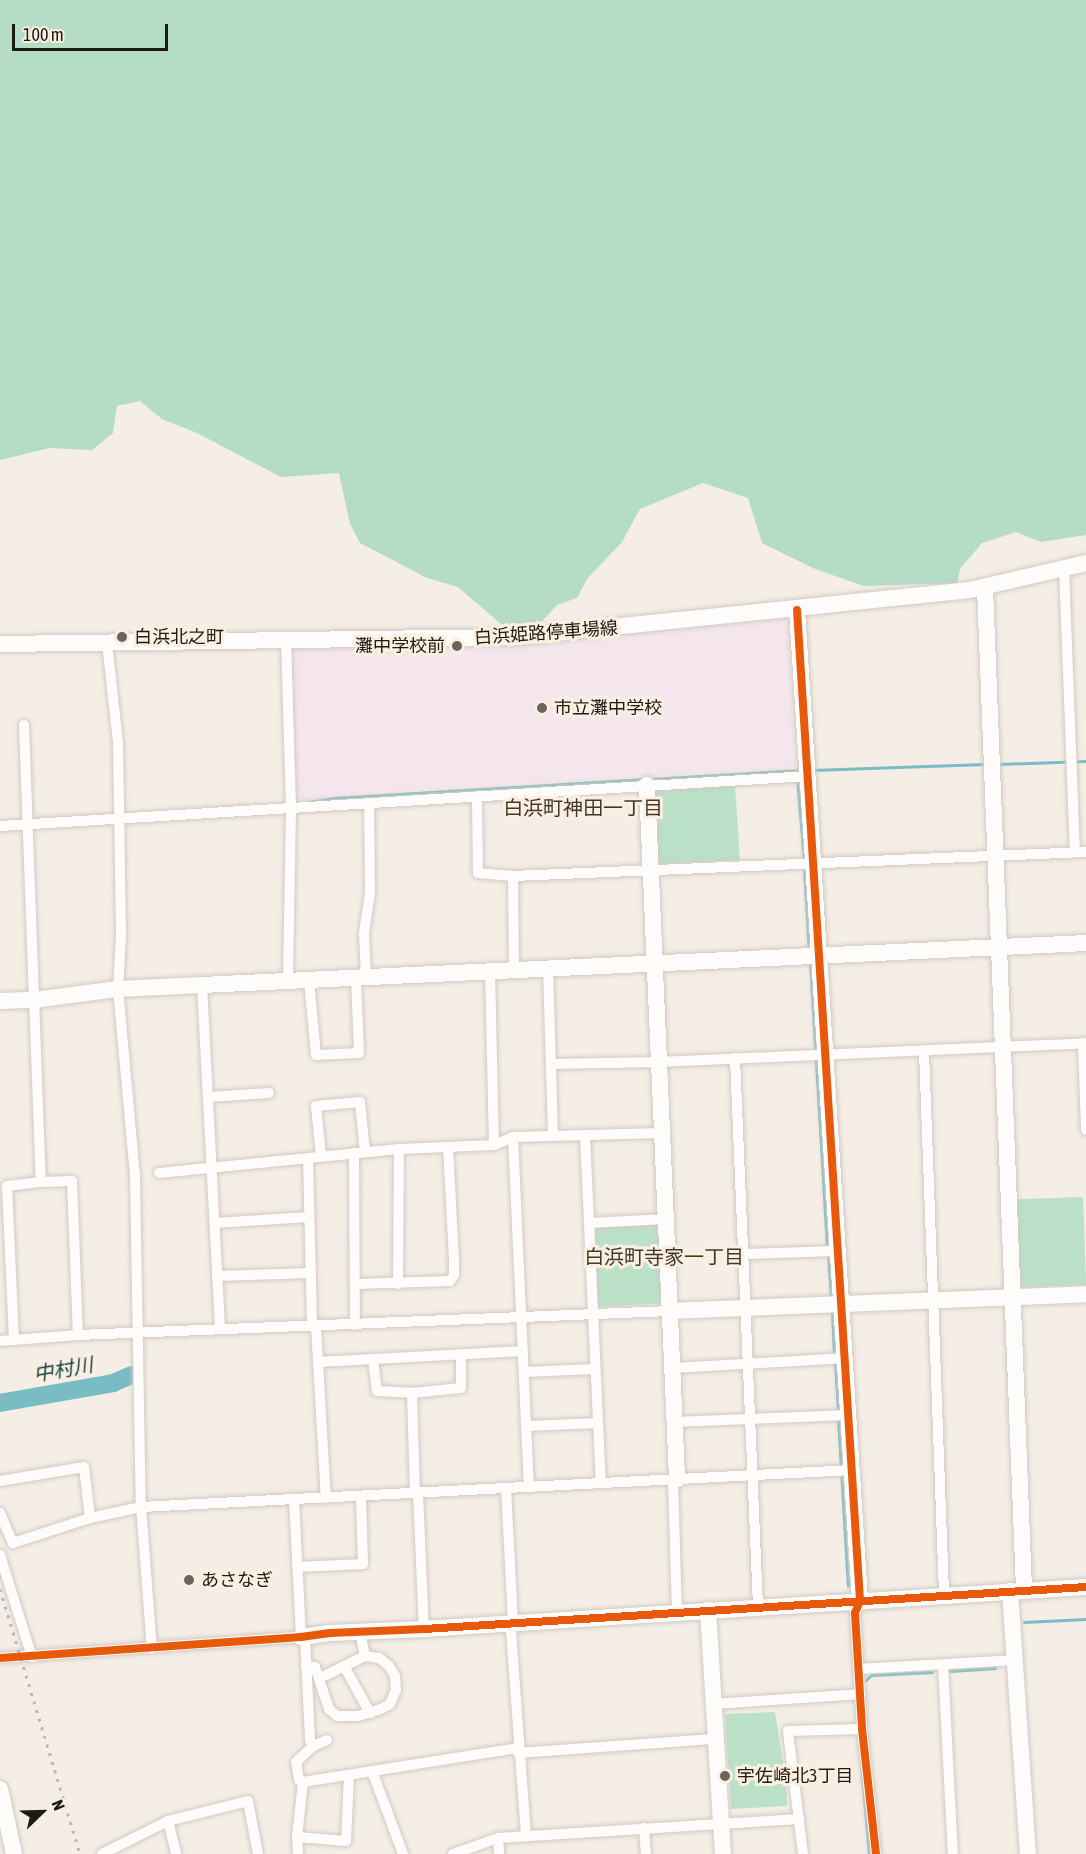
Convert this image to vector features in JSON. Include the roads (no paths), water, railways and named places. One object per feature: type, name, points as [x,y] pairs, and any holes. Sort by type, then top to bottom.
[{"type":"street","name":"白浜姫路停車場線","points":[[0,644],[516,638],[797,610],[985,588],[1086,563]]},
{"type":"street","points":[[477,796],[478,873],[513,876],[1080,852],[1064,568]]},
{"type":"street","points":[[985,588],[1013,1297],[1016,1660],[1028,1854]]},
{"type":"street","points":[[797,610],[807,863],[820,955],[827,1054],[833,1305],[844,1358],[848,1415],[844,1471],[860,1601],[855,1613],[862,1729],[876,1854]]},
{"type":"street","points":[[286,639],[291,804],[288,981]]},
{"type":"street","points":[[107,643],[118,742],[121,936],[118,990],[135,1176],[141,1507],[152,1648]]},
{"type":"street","points":[[24,725],[41,1182]]},
{"type":"street","points":[[0,826],[119,820],[291,804],[369,803],[804,773]]},
{"type":"street","points":[[647,785],[675,1422],[677,1612]]},
{"type":"street","points":[[309,980],[316,1055],[359,1053],[364,933],[370,893],[369,803]]},
{"type":"street","points":[[513,876],[514,969]]},
{"type":"street","points":[[0,1001],[202,985],[653,962],[998,949],[1086,943]]},
{"type":"street","points":[[548,967],[553,1136]]},
{"type":"street","points":[[490,970],[494,1145]]},
{"type":"street","points":[[202,985],[220,1329]]},
{"type":"street","points":[[551,1064],[658,1062],[1084,1043],[1086,1130]]},
{"type":"street","points":[[924,1051],[944,1595]]},
{"type":"street","points":[[735,1058],[758,1607]]},
{"type":"street","points":[[208,1096],[269,1093]]},
{"type":"street","points":[[321,1156],[316,1106],[360,1102],[355,1325]]},
{"type":"street","points":[[159,1173],[399,1149],[494,1145],[513,1137],[662,1133]]},
{"type":"street","points":[[585,1135],[601,1483]]},
{"type":"street","points":[[513,1137],[529,1487]]},
{"type":"street","points":[[355,1284],[450,1281],[453,1275],[448,1147]]},
{"type":"street","points":[[398,1284],[399,1149]]},
{"type":"street","points":[[308,1159],[310,1273],[326,1498]]},
{"type":"street","points":[[15,1340],[7,1186],[41,1182],[72,1181],[78,1335]]},
{"type":"street","points":[[214,1223],[309,1217]]},
{"type":"street","points":[[589,1223],[666,1219]]},
{"type":"street","points":[[743,1254],[830,1251]]},
{"type":"street","points":[[217,1276],[310,1273]]},
{"type":"street","points":[[0,1341],[78,1335],[833,1305],[933,1294],[1013,1297],[1086,1294]]},
{"type":"street","points":[[318,1362],[523,1352]]},
{"type":"street","points":[[373,1359],[377,1391],[412,1393],[461,1388],[461,1355]]},
{"type":"street","points":[[673,1368],[844,1358]]},
{"type":"street","points":[[524,1372],[594,1369]]},
{"type":"street","points":[[412,1393],[424,1629]]},
{"type":"street","points":[[675,1422],[848,1415]]},
{"type":"street","points":[[526,1426],[597,1424]]},
{"type":"street","points":[[0,1481],[84,1467],[90,1518]]},
{"type":"street","points":[[32,1657],[0,1553],[13,1543],[90,1518],[141,1507],[844,1471]]},
{"type":"street","points":[[506,1488],[513,1622],[511,1631],[526,1836]]},
{"type":"street","points":[[297,1567],[363,1564],[361,1496]]},
{"type":"street","points":[[294,1499],[310,1740],[313,1746]]},
{"type":"street","points":[[0,1513],[13,1543]]},
{"type":"street","points":[[0,1658],[360,1631],[424,1629],[1086,1587]]},
{"type":"street","points":[[708,1610],[723,1854]]},
{"type":"street","points":[[360,1631],[365,1656]]},
{"type":"street","points":[[306,1665],[315,1667],[329,1709],[337,1716],[370,1713],[390,1704],[396,1690],[395,1676],[389,1666],[379,1658],[365,1656],[320,1678]]},
{"type":"street","points":[[859,1669],[1016,1660]]},
{"type":"street","points":[[943,1665],[953,1854]]},
{"type":"street","points":[[344,1666],[370,1713]]},
{"type":"street","points":[[714,1704],[861,1694]]},
{"type":"street","points":[[803,1854],[788,1731],[862,1729]]},
{"type":"street","points":[[327,1740],[313,1746],[296,1762],[299,1780],[303,1782],[518,1751],[716,1739]]},
{"type":"street","points":[[372,1771],[403,1854]]},
{"type":"street","points":[[297,1837],[346,1840],[349,1775]]},
{"type":"street","points":[[298,1854],[297,1837],[303,1782]]},
{"type":"street","points":[[0,1789],[14,1854]]},
{"type":"street","points":[[102,1854],[168,1821],[248,1801],[258,1854]]},
{"type":"street","points":[[453,1854],[498,1838],[799,1819]]},
{"type":"street","points":[[168,1821],[176,1854]]},
{"type":"street","points":[[644,1828],[646,1854]]},
{"type":"street","points":[[498,1838],[499,1854]]},
{"type":"waterway","points":[[998,764],[1086,761]]},
{"type":"waterway","points":[[812,770],[985,764]]},
{"type":"waterway","points":[[650,779],[802,770]]},
{"type":"waterway","points":[[797,778],[804,861]]},
{"type":"waterway","points":[[309,802],[334,798],[644,779]]},
{"type":"waterway","points":[[804,868],[809,951]]},
{"type":"waterway","points":[[810,961],[827,1248]]},
{"type":"waterway","points":[[828,1254],[831,1298]]},
{"type":"waterway","points":[[832,1311],[834,1355]]},
{"type":"waterway","points":[[835,1362],[838,1412]]},
{"type":"waterway","name":"中村川","points":[[0,1403],[113,1383],[132,1375]]},
{"type":"waterway","points":[[838,1419],[848,1586]]},
{"type":"waterway","points":[[1024,1622],[1086,1619]]},
{"type":"waterway","points":[[950,1671],[995,1668]]},
{"type":"waterway","points":[[866,1680],[871,1675],[932,1672]]},
{"type":"waterway","points":[[861,1763],[869,1854]]},
{"type":"railway","points":[[0,1589],[80,1854]]},
{"type":"place","name":"白浜北之町","points":[[122,637]]},
{"type":"place","name":"灘中学校前","points":[[457,646]]},
{"type":"place","name":"市立灘中学校","points":[[542,708]]},
{"type":"place","name":"あさなぎ","points":[[189,1580]]},
{"type":"place","name":"宇佐崎北3丁目","points":[[725,1776]]},
{"type":"district","name":"白浜町神田一丁目","points":[[583,807]]},
{"type":"district","name":"白浜町寺家一丁目","points":[[664,1256]]}]
